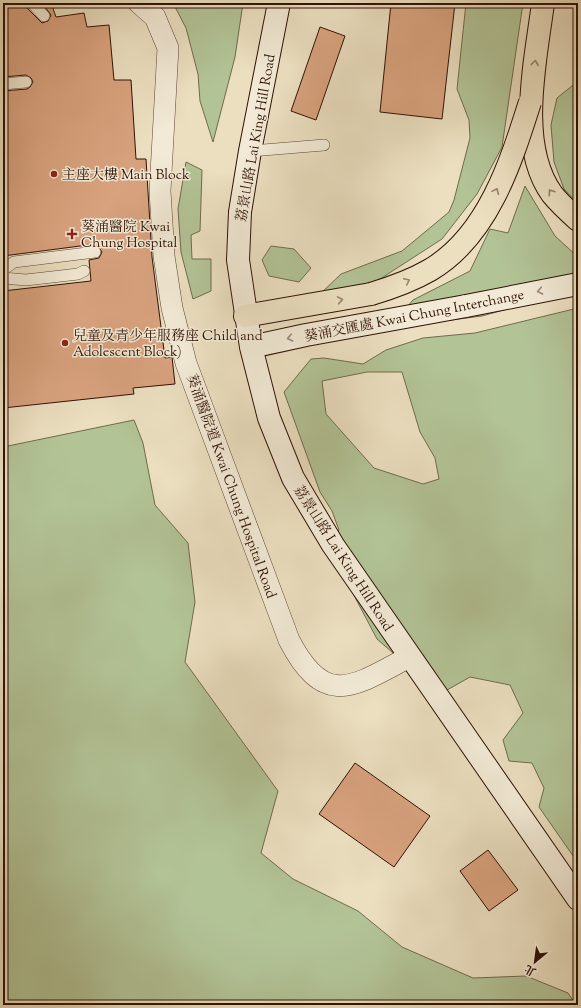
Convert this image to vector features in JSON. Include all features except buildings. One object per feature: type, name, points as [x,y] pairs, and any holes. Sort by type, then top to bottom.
[{"type":"highway","points":[[245,316],[371,294],[404,283],[431,269],[454,251],[478,224],[494,196],[509,163],[530,102],[543,3]]},
{"type":"highway","points":[[530,102],[532,130],[541,174],[552,193],[565,209],[578,220]]},
{"type":"main road","name":"荔景山路 Lai King Hill Road","points":[[279,3],[250,151],[240,212],[238,260],[245,316],[251,347],[269,418],[293,478],[329,539],[409,657],[578,898]]},
{"type":"main road","name":"葵涌交匯處 Kwai Chung Interchange","points":[[251,347],[306,335],[578,284]]},
{"type":"street","name":"葵涌醫院道 Kwai Chung Hospital Road","points":[[139,3],[155,17],[168,48],[160,191],[163,240],[172,308],[178,338],[225,470],[289,640],[298,658],[308,669],[320,679],[333,685],[344,687],[361,682],[409,657]]},
{"type":"lane","points":[[32,3],[44,16]]},
{"type":"lane","points":[[3,84],[26,82]]},
{"type":"lane","points":[[250,151],[300,152],[324,145]]},
{"type":"lane","points":[[3,270],[14,262],[95,252]]},
{"type":"lane","points":[[3,278],[26,280],[78,274],[84,271]]},
{"type":"green space","points":[[173,3],[243,3],[235,57],[213,142],[200,101],[198,74],[186,28]]},
{"type":"green space","points":[[466,3],[523,3],[502,147],[477,194],[442,239],[377,281],[319,295],[341,274],[402,251],[449,212],[454,200],[470,138],[469,120],[457,89]]},
{"type":"green space","points":[[577,82],[578,204],[564,189],[554,162],[551,125],[557,98]]},
{"type":"green space","points":[[186,162],[202,170],[200,231],[191,235],[192,259],[211,259],[211,291],[193,299],[181,252],[178,209]]},
{"type":"green space","points":[[525,186],[555,236],[578,257],[578,272],[562,294],[482,316],[389,328],[413,300],[470,271],[490,229],[508,233]]},
{"type":"green space","points":[[271,246],[294,249],[311,268],[299,282],[269,276],[262,260]]},
{"type":"green space","points":[[578,308],[578,863],[539,807],[544,788],[532,763],[509,761],[503,740],[523,713],[510,685],[470,677],[440,694],[377,639],[328,546],[339,530],[332,511],[320,492],[284,392],[311,359],[324,358],[363,364],[386,350],[423,338],[475,333]],"holes":[[[367,372],[402,372],[420,432],[435,458],[439,479],[423,484],[374,468],[326,414],[322,381]]]},
{"type":"green space","points":[[134,420],[143,443],[155,505],[188,543],[195,602],[185,662],[278,791],[261,853],[293,879],[358,911],[402,947],[473,978],[526,976],[568,993],[576,1005],[3,1005],[3,447]]},
{"type":"place","name":"主座大樓 Main Block","points":[[54,174]]},
{"type":"place","name":"葵涌醫院 Kwai Chung Hospital","points":[[72,234]]},
{"type":"place","name":"兒童及青少年服務座 Child and Adolescent Block)","points":[[65,343]]}]
